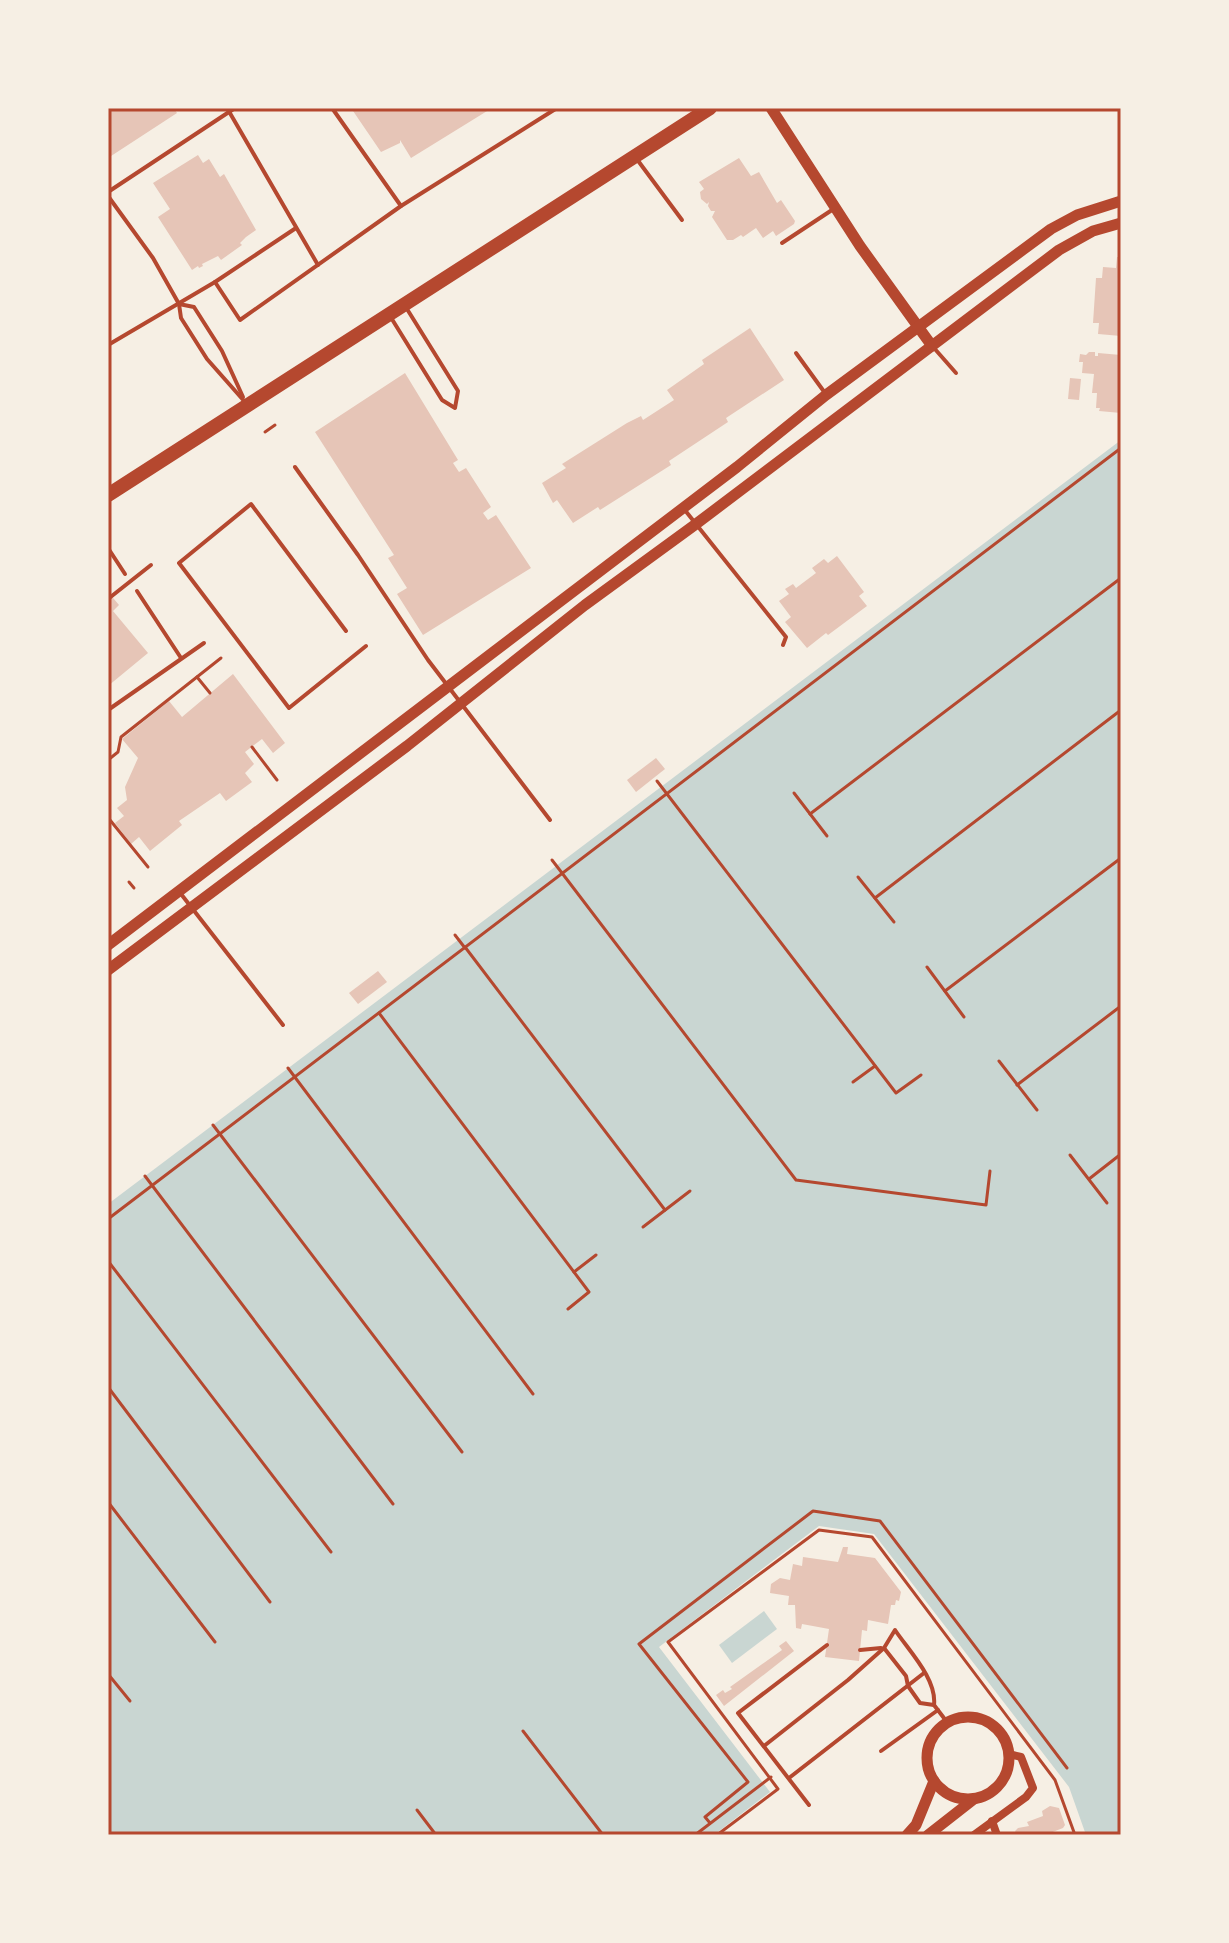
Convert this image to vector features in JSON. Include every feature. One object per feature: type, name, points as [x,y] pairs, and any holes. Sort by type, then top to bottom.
[{"type":"highway","points":[[108,495],[710,108]]},
{"type":"main road","points":[[771,108],[860,246],[932,346]]},
{"type":"main road","points":[[108,945],[917,327],[1051,229],[1077,215],[1121,201]]},
{"type":"main road","points":[[108,970],[407,746],[585,605],[1059,250],[1093,231],[1121,223]]},
{"type":"main road","points":[[928,1835],[974,1799],[988,1793],[1000,1783],[1007,1770],[1009,1754],[1002,1735],[987,1721],[967,1716],[947,1722],[935,1732],[927,1751],[927,1766],[934,1781],[953,1797],[974,1799]]},
{"type":"main road","points":[[907,1835],[916,1825],[934,1781]]},
{"type":"street","points":[[974,1835],[1026,1797],[1033,1788],[1021,1757],[1009,1754]]},
{"type":"street","points":[[992,1821],[997,1835]]},
{"type":"lane","points":[[332,108],[401,206]]},
{"type":"lane","points":[[215,282],[240,320],[401,206],[557,108]]},
{"type":"lane","points":[[247,404],[207,359],[181,318],[179,304],[153,258],[108,194],[231,109],[318,265]]},
{"type":"lane","points":[[635,157],[682,220]]},
{"type":"lane","points":[[782,243],[837,207]]},
{"type":"lane","points":[[108,345],[215,282],[296,228]]},
{"type":"lane","points":[[179,304],[194,307],[222,351],[247,404]]},
{"type":"lane","points":[[388,314],[442,400],[455,408],[458,391],[404,304]]},
{"type":"lane","points":[[932,346],[956,373]]},
{"type":"lane","points":[[796,353],[826,395]]},
{"type":"lane","points":[[295,467],[459,703],[550,820]]},
{"type":"lane","points":[[346,631],[251,504],[179,563],[289,708],[366,646]]},
{"type":"lane","points":[[683,507],[786,637],[783,645]]},
{"type":"lane","points":[[108,548],[125,574]]},
{"type":"lane","points":[[110,597],[151,565]]},
{"type":"lane","points":[[137,591],[181,658]]},
{"type":"lane","points":[[108,710],[204,643]]},
{"type":"lane","points":[[179,892],[283,1025]]},
{"type":"lane","points":[[764,1746],[848,1680],[884,1648],[895,1630],[924,1673],[934,1692],[934,1705],[947,1722]]},
{"type":"lane","points":[[809,1805],[738,1713],[827,1645]]},
{"type":"lane","points":[[860,1650],[884,1648]]},
{"type":"lane","points":[[884,1648],[906,1676],[908,1686],[920,1703],[934,1705]]},
{"type":"lane","points":[[789,1778],[924,1673]]},
{"type":"lane","points":[[881,1751],[938,1710]]},
{"type":"path","points":[[265,432],[275,425]]},
{"type":"path","points":[[108,1219],[1121,448]]},
{"type":"path","points":[[810,814],[1121,578]]},
{"type":"path","points":[[108,760],[118,752],[121,737],[221,658]]},
{"type":"path","points":[[197,677],[210,693]]},
{"type":"path","points":[[875,898],[1121,710]]},
{"type":"path","points":[[252,747],[277,780]]},
{"type":"path","points":[[657,781],[896,1093],[921,1075]]},
{"type":"path","points":[[794,793],[827,836]]},
{"type":"path","points":[[667,794],[674,803]]},
{"type":"path","points":[[108,821],[148,867]]},
{"type":"path","points":[[945,991],[1121,858]]},
{"type":"path","points":[[552,860],[796,1180],[986,1205],[990,1171]]},
{"type":"path","points":[[562,873],[571,885]]},
{"type":"path","points":[[858,877],[894,922]]},
{"type":"path","points":[[129,882],[134,888]]},
{"type":"path","points":[[455,935],[665,1210]]},
{"type":"path","points":[[465,947],[471,956]]},
{"type":"path","points":[[927,967],[964,1017]]},
{"type":"path","points":[[1017,1085],[1121,1006]]},
{"type":"path","points":[[379,1013],[589,1292],[568,1309]]},
{"type":"path","points":[[999,1061],[1037,1110]]},
{"type":"path","points":[[853,1082],[875,1066]]},
{"type":"path","points":[[288,1068],[533,1394]]},
{"type":"path","points":[[213,1125],[462,1452]]},
{"type":"path","points":[[1089,1179],[1121,1154]]},
{"type":"path","points":[[1070,1155],[1107,1203]]},
{"type":"path","points":[[145,1176],[393,1504]]},
{"type":"path","points":[[643,1227],[690,1191]]},
{"type":"path","points":[[574,1272],[596,1255]]},
{"type":"path","points":[[108,1261],[331,1552]]},
{"type":"path","points":[[108,1387],[270,1602]]},
{"type":"path","points":[[108,1502],[215,1642]]},
{"type":"path","points":[[717,1835],[778,1789],[668,1642],[819,1530],[872,1537],[1055,1780],[1075,1835]]},
{"type":"path","points":[[108,1674],[130,1701]]},
{"type":"path","points":[[523,1731],[603,1835]]},
{"type":"path","points":[[695,1835],[771,1777]]},
{"type":"path","points":[[417,1810],[436,1835]]},
{"type":"shaded area","points":[[1121,440],[1121,1835],[1086,1835],[1069,1787],[874,1534],[819,1526],[659,1647],[770,1792],[714,1835],[108,1835],[108,1204]]},
{"type":"shaded area","points":[[764,1611],[777,1629],[732,1663],[719,1645]]},
{"type":"building","points":[[108,108],[179,108],[175,110],[177,113],[108,158]]},
{"type":"building","points":[[351,108],[418,108],[420,111],[424,108],[492,108],[411,158],[400,140],[400,143],[381,152]]},
{"type":"building","points":[[198,155],[203,163],[209,159],[220,177],[224,174],[256,230],[221,260],[218,256],[192,270],[158,217],[170,209],[153,183]]},
{"type":"building","points":[[739,158],[751,176],[759,172],[777,203],[781,200],[795,221],[776,236],[773,231],[763,238],[756,228],[743,237],[727,240],[712,217],[715,211],[711,211],[709,202],[707,204],[701,199],[700,192],[704,189],[699,182]]},
{"type":"building","points":[[1117,257],[1121,257],[1121,336],[1098,334],[1099,323],[1093,323],[1096,278],[1102,278],[1103,267],[1116,268]]},
{"type":"building","points":[[750,328],[784,380],[726,418],[728,422],[669,461],[671,465],[600,510],[598,507],[573,523],[557,500],[553,503],[542,483],[566,468],[562,464],[627,423],[641,416],[643,420],[674,400],[667,390],[704,364],[702,360]]},
{"type":"building","points":[[1095,352],[1095,356],[1098,353],[1121,355],[1121,413],[1096,408],[1097,393],[1092,393],[1094,374],[1082,373],[1083,362],[1079,362],[1080,354]]},
{"type":"building","points":[[405,373],[458,460],[453,463],[459,472],[466,468],[491,507],[483,513],[488,520],[496,515],[531,568],[423,635],[397,594],[407,588],[388,558],[394,555],[315,432]]},
{"type":"building","points":[[1070,378],[1081,379],[1079,400],[1068,399]]},
{"type":"building","points":[[837,556],[864,592],[859,596],[867,606],[807,648],[785,622],[791,617],[779,601],[789,594],[785,589],[793,584],[796,588],[816,573],[812,568],[824,559],[828,563]]},
{"type":"building","points":[[108,592],[119,605],[113,611],[148,653],[108,686]]},
{"type":"building","points":[[233,674],[285,743],[273,753],[262,739],[245,752],[254,764],[245,773],[252,782],[226,801],[220,793],[179,821],[182,825],[150,851],[139,837],[131,844],[115,823],[124,816],[117,808],[127,800],[125,787],[138,758],[122,739],[169,701],[182,717]]},
{"type":"building","points":[[656,758],[665,769],[636,792],[627,780]]},
{"type":"building","points":[[378,971],[387,982],[358,1004],[349,993]]},
{"type":"building","points":[[843,1547],[848,1547],[847,1554],[875,1558],[901,1592],[899,1601],[891,1605],[888,1624],[868,1620],[867,1631],[862,1630],[859,1661],[825,1657],[829,1629],[802,1624],[801,1629],[796,1628],[795,1605],[788,1605],[789,1596],[770,1593],[771,1584],[780,1578],[790,1580],[793,1564],[802,1566],[803,1557],[838,1562]]},
{"type":"building","points":[[786,1641],[794,1651],[724,1706],[716,1695],[732,1689],[730,1687],[782,1650],[779,1646]]},
{"type":"building","points":[[1050,1806],[1059,1808],[1065,1825],[1063,1828],[1051,1835],[1017,1835],[1015,1831],[1018,1828],[1029,1826],[1027,1822],[1043,1816],[1042,1811]]}]
